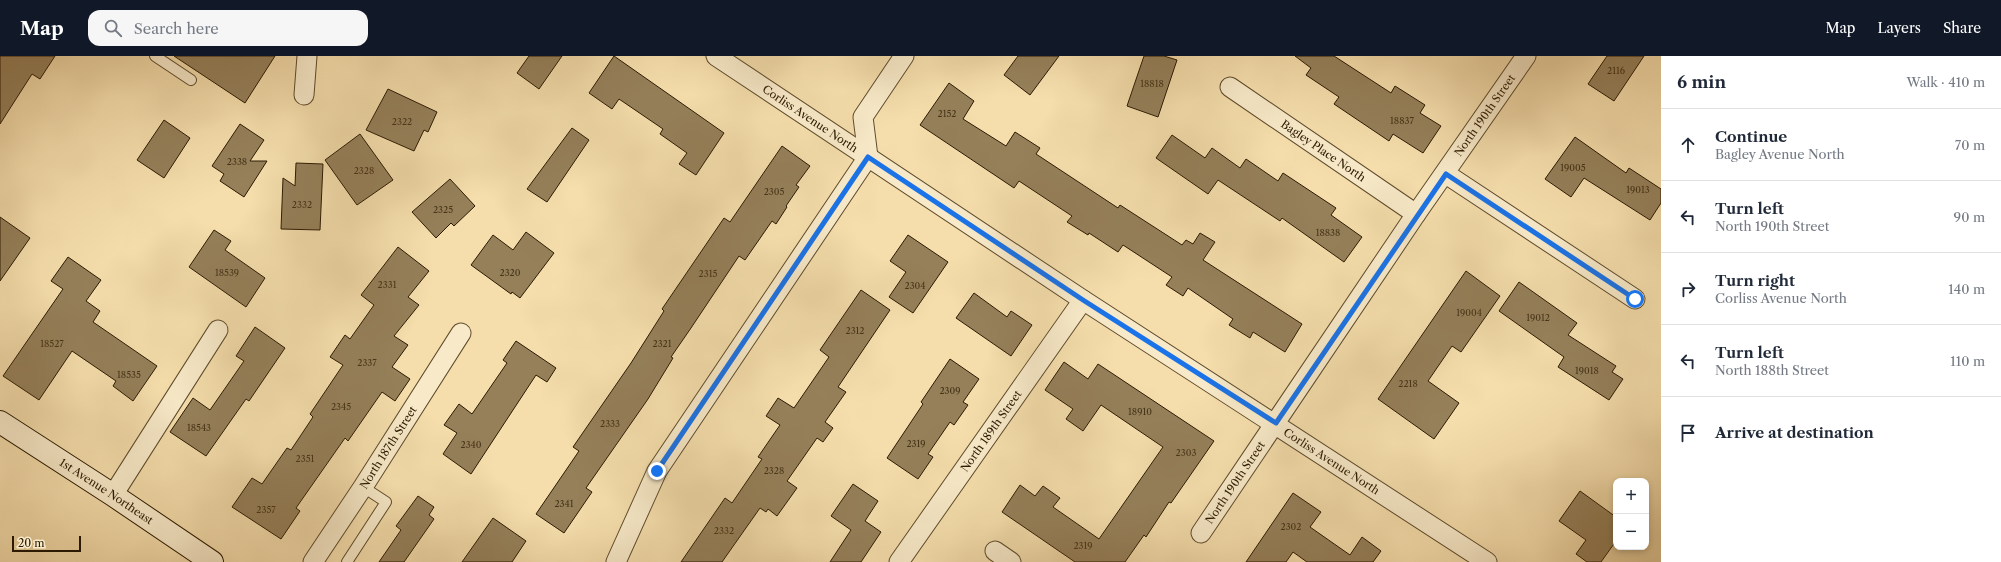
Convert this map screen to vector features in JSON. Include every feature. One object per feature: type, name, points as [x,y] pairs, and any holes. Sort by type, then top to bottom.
[{"type":"street","points":[[304,95],[307,56]]},
{"type":"street","name":"Corliss Avenue North","points":[[716,56],[1083,300],[1276,423],[1487,562]]},
{"type":"street","points":[[616,562],[657,471],[868,157],[862,117],[904,56]]},
{"type":"street","name":"North 190th Street","points":[[1201,533],[1416,214],[1446,174],[1526,56]]},
{"type":"street","name":"Bagley Place North","points":[[1230,87],[1416,214]]},
{"type":"street","points":[[1446,174],[1635,299]]},
{"type":"street","name":"North 189th Street","points":[[899,562],[1083,300]]},
{"type":"street","points":[[113,495],[218,330]]},
{"type":"street","name":"North 187th Street","points":[[313,562],[462,333]]},
{"type":"street","name":"1st Avenue Northeast","points":[[1,425],[113,495],[212,562]]},
{"type":"street","points":[[995,551],[1012,562]]},
{"type":"lane","points":[[155,56],[191,80]]},
{"type":"lane","points":[[347,562],[386,502],[363,487]]},
{"type":"building","points":[[0,56],[55,56],[40,79],[32,74],[0,124]]},
{"type":"building","points":[[174,56],[275,56],[245,103]]},
{"type":"building","points":[[529,56],[562,56],[539,89],[517,73]]},
{"type":"building","points":[[614,56],[724,133],[696,175],[679,164],[687,153],[660,134],[663,129],[619,99],[612,109],[589,93]]},
{"type":"building","points":[[1018,56],[1059,56],[1030,95],[1004,75]]},
{"type":"building","points":[[1144,56],[1164,56],[1177,60],[1158,117],[1127,106]]},
{"type":"building","points":[[1295,56],[1334,56],[1391,93],[1395,86],[1425,105],[1420,113],[1441,126],[1423,153],[1393,134],[1389,141],[1334,104],[1339,97],[1306,75],[1311,68]]},
{"type":"building","points":[[1607,56],[1644,56],[1614,101],[1588,84]]},
{"type":"building","points":[[949,83],[974,101],[963,119],[1006,146],[1015,132],[1040,148],[1036,154],[1118,208],[1120,205],[1182,245],[1186,240],[1193,244],[1200,233],[1215,242],[1203,260],[1302,324],[1285,352],[1253,332],[1250,338],[1229,325],[1233,319],[1188,288],[1183,296],[1166,285],[1172,277],[1123,245],[1118,252],[1089,233],[1088,235],[1067,222],[1072,216],[1019,181],[1014,188],[920,125]]},
{"type":"building","points":[[388,89],[437,112],[428,132],[424,130],[414,151],[366,130]]},
{"type":"building","points":[[164,120],[190,138],[164,178],[137,160]]},
{"type":"building","points":[[240,124],[264,140],[250,161],[267,161],[244,197],[220,181],[224,174],[212,166]]},
{"type":"building","points":[[572,128],[589,140],[547,202],[527,189]]},
{"type":"building","points":[[360,134],[393,180],[357,205],[325,160]]},
{"type":"building","points":[[1172,135],[1205,158],[1212,148],[1240,168],[1246,159],[1278,181],[1283,173],[1336,208],[1331,215],[1362,237],[1344,262],[1282,218],[1280,221],[1218,180],[1208,194],[1156,158]]},
{"type":"building","points":[[1575,137],[1626,173],[1629,168],[1661,189],[1661,203],[1650,220],[1584,178],[1571,197],[1545,179]]},
{"type":"building","points":[[782,146],[810,166],[796,185],[799,187],[776,224],[772,221],[745,260],[739,256],[671,357],[673,358],[648,399],[586,488],[592,492],[564,533],[536,514],[579,451],[573,447],[631,363],[664,311],[662,309],[724,218],[730,222]]},
{"type":"building","points":[[296,163],[323,164],[320,230],[281,229],[283,178],[295,186]]},
{"type":"building","points":[[450,179],[475,206],[454,226],[451,223],[436,238],[412,212]]},
{"type":"building","points":[[0,217],[30,238],[0,281]]},
{"type":"building","points":[[214,230],[231,241],[225,250],[265,278],[246,307],[189,267]]},
{"type":"building","points":[[526,232],[554,253],[520,298],[512,292],[511,294],[471,265],[493,235],[513,250]]},
{"type":"building","points":[[908,235],[948,262],[913,313],[889,297],[906,272],[890,261]]},
{"type":"building","points":[[398,247],[429,271],[408,297],[419,305],[394,336],[408,345],[392,367],[410,379],[395,401],[382,392],[348,441],[345,438],[296,508],[300,511],[281,539],[232,507],[252,478],[262,484],[287,448],[291,450],[313,417],[310,414],[343,365],[330,357],[345,335],[350,339],[374,305],[361,295]]},
{"type":"building","points":[[68,257],[101,280],[86,301],[100,311],[93,322],[157,366],[133,401],[113,386],[116,381],[72,351],[39,400],[3,376],[63,289],[51,281]]},
{"type":"building","points":[[1466,271],[1500,296],[1461,352],[1452,346],[1428,381],[1459,403],[1434,439],[1378,399]]},
{"type":"building","points":[[1519,282],[1577,323],[1568,335],[1616,366],[1612,372],[1623,379],[1609,400],[1558,367],[1564,357],[1499,311]]},
{"type":"building","points":[[861,290],[890,310],[838,387],[846,392],[825,422],[833,428],[823,442],[817,438],[787,481],[797,488],[777,516],[768,509],[766,512],[760,508],[722,562],[681,562],[725,498],[732,503],[762,459],[758,457],[780,425],[766,416],[778,398],[794,408],[829,357],[820,350]]},
{"type":"building","points":[[974,293],[1007,317],[1011,311],[1032,325],[1011,356],[956,318]]},
{"type":"building","points":[[255,327],[285,348],[249,401],[246,399],[206,456],[170,432],[193,398],[210,410],[244,361],[236,356]]},
{"type":"building","points":[[516,341],[556,368],[547,382],[536,375],[471,474],[443,454],[457,433],[444,425],[459,404],[472,414],[507,363],[503,360]]},
{"type":"building","points":[[950,359],[979,379],[963,402],[968,405],[954,425],[950,422],[928,454],[933,457],[918,479],[887,458],[923,404],[921,402]]},
{"type":"building","points":[[1064,362],[1088,379],[1098,364],[1214,441],[1171,503],[1169,502],[1146,537],[1144,535],[1125,562],[1075,562],[1002,512],[1020,485],[1035,496],[1043,486],[1060,498],[1053,507],[1099,539],[1163,447],[1101,405],[1083,431],[1066,419],[1073,409],[1045,390]]},
{"type":"building","points":[[853,484],[878,501],[865,521],[881,532],[861,562],[830,562],[851,530],[831,516]]},
{"type":"building","points":[[1580,491],[1613,515],[1613,545],[1601,562],[1587,562],[1576,554],[1586,540],[1559,521]]},
{"type":"building","points":[[1293,493],[1321,512],[1310,527],[1350,555],[1362,537],[1381,551],[1373,562],[1307,562],[1293,552],[1286,562],[1246,562]]},
{"type":"building","points":[[418,496],[434,507],[429,515],[434,519],[404,562],[379,562],[401,530],[396,526]]},
{"type":"building","points":[[493,518],[526,541],[512,562],[462,562]]},
{"type":"route","points":[[657,471],[868,157],[1083,300],[1276,423],[1416,214],[1446,174],[1635,299]]}]
